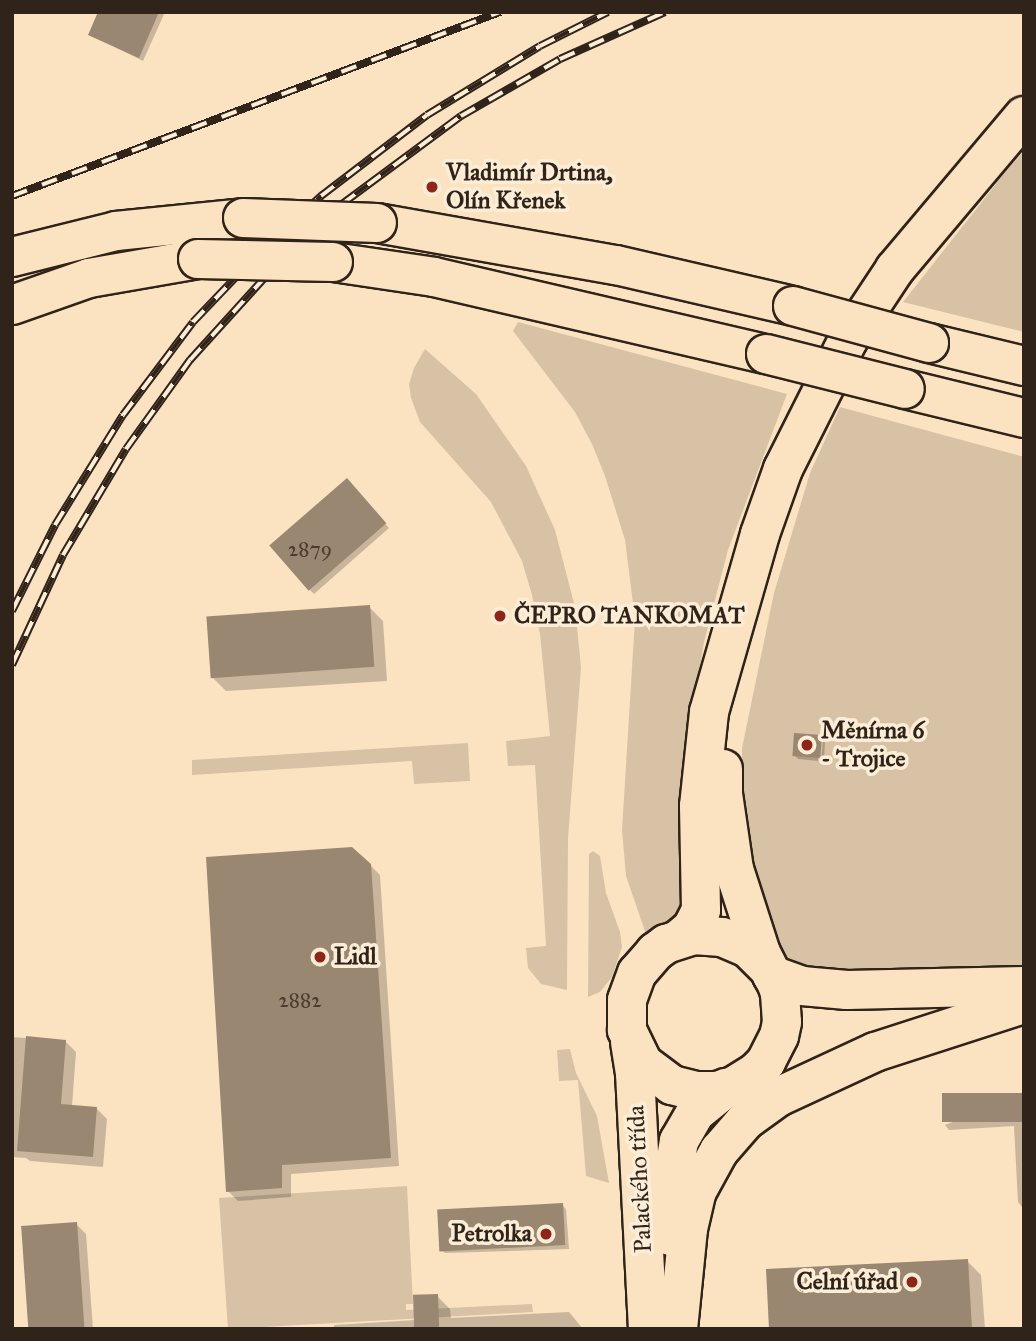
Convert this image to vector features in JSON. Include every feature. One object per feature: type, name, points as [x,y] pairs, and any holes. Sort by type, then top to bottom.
[{"type":"main road","points":[[983,1015],[913,1024],[854,1038],[729,1088],[696,1091],[662,1079],[643,1063],[627,1030],[627,1000],[637,973],[655,952],[679,939],[692,928],[701,910],[699,806],[704,741],[737,610],[783,469],[848,340],[895,269],[1024,116]]},
{"type":"main road","points":[[12,257],[116,231],[243,218],[377,223],[616,265],[793,306],[1024,366]]},
{"type":"main road","points":[[12,305],[89,278],[198,259],[333,262],[434,277],[766,354],[1024,418]]},
{"type":"main road","points":[[729,1088],[745,1081],[766,1062],[779,1036],[782,1008],[770,971],[755,939],[734,869],[723,794],[724,719],[737,610]]},
{"type":"main road","points":[[679,939],[693,935],[722,937],[748,948],[770,971],[802,986],[847,990],[1024,986]]},
{"type":"main road","points":[[677,1329],[688,1229],[697,1191],[710,1165],[745,1121],[778,1097],[875,1052],[983,1015],[1024,1004]]},
{"type":"main road","name":"Palackého třída","points":[[627,1030],[635,1073],[648,1329]]},
{"type":"main road","name":"Palackého třída","points":[[677,1329],[670,1212],[676,1151],[688,1121],[729,1088]]},
{"type":"shaded area","points":[[1024,151],[1024,332],[903,302],[1003,175]]},
{"type":"shaded area","points":[[518,322],[787,394],[728,550],[704,642],[695,696],[685,913],[647,937],[626,876],[622,830],[635,619],[625,540],[592,444],[575,412],[513,331]]},
{"type":"shaded area","points":[[425,349],[476,394],[526,466],[555,530],[575,607],[581,667],[568,839],[567,990],[541,984],[528,968],[526,948],[546,946],[535,765],[508,766],[506,741],[550,736],[540,634],[532,595],[522,561],[491,502],[420,422],[409,384],[414,368]]},
{"type":"shaded area","points":[[840,407],[1024,457],[1024,971],[842,980],[783,961],[743,836],[742,748],[774,593],[810,473]]},
{"type":"shaded area","points":[[468,743],[470,781],[414,784],[412,761],[192,775],[192,760]]},
{"type":"shaded area","points":[[593,851],[600,856],[606,893],[620,932],[622,947],[612,977],[600,992],[588,997],[589,854]]},
{"type":"shaded area","points":[[570,1049],[576,1073],[597,1116],[609,1183],[586,1176],[578,1080],[559,1081],[557,1050]]},
{"type":"shaded area","points":[[407,1186],[413,1304],[406,1304],[406,1310],[532,1304],[533,1312],[228,1329],[219,1198]]},
{"type":"building","points":[[98,12],[159,12],[139,58],[88,35]]},
{"type":"building","points":[[347,478],[386,523],[309,591],[269,546]]},
{"type":"building","points":[[370,605],[374,667],[211,678],[206,616]]},
{"type":"building","name":"Měnírna 6 - Trojice","points":[[794,733],[822,735],[820,758],[792,756]]},
{"type":"building","points":[[352,847],[371,864],[391,1158],[282,1165],[282,1188],[226,1192],[206,857]]},
{"type":"building","points":[[26,1036],[66,1040],[61,1104],[97,1107],[93,1157],[17,1151]]},
{"type":"building","points":[[942,1093],[1024,1093],[1024,1122],[942,1122]]},
{"type":"building","points":[[563,1203],[565,1245],[439,1252],[437,1210]]},
{"type":"building","points":[[77,1222],[84,1329],[28,1329],[21,1226]]},
{"type":"building","name":"Celní úřad","points":[[968,1259],[972,1329],[769,1329],[766,1269]]},
{"type":"building","points":[[438,1294],[439,1329],[414,1329],[413,1295]]},
{"type":"railway","points":[[12,196],[500,12]]},
{"type":"railway","points":[[12,611],[55,525],[123,415],[193,322],[258,254],[321,196],[427,115],[540,46],[608,12]]},
{"type":"railway","points":[[12,665],[63,555],[126,449],[190,360],[279,262],[342,204],[461,116],[560,59],[665,12]]},
{"type":"place","name":"Vladimír Drtina, Olín Křenek","points":[[432,187]]},
{"type":"place","name":"ČEPRO TANKOMAT","points":[[500,616]]},
{"type":"place","name":"Měnírna 6 - Trojice","points":[[807,745]]},
{"type":"place","name":"Lidl","points":[[320,957]]},
{"type":"place","name":"Petrolka","points":[[546,1234]]},
{"type":"place","name":"Celní úřad","points":[[912,1282]]}]
